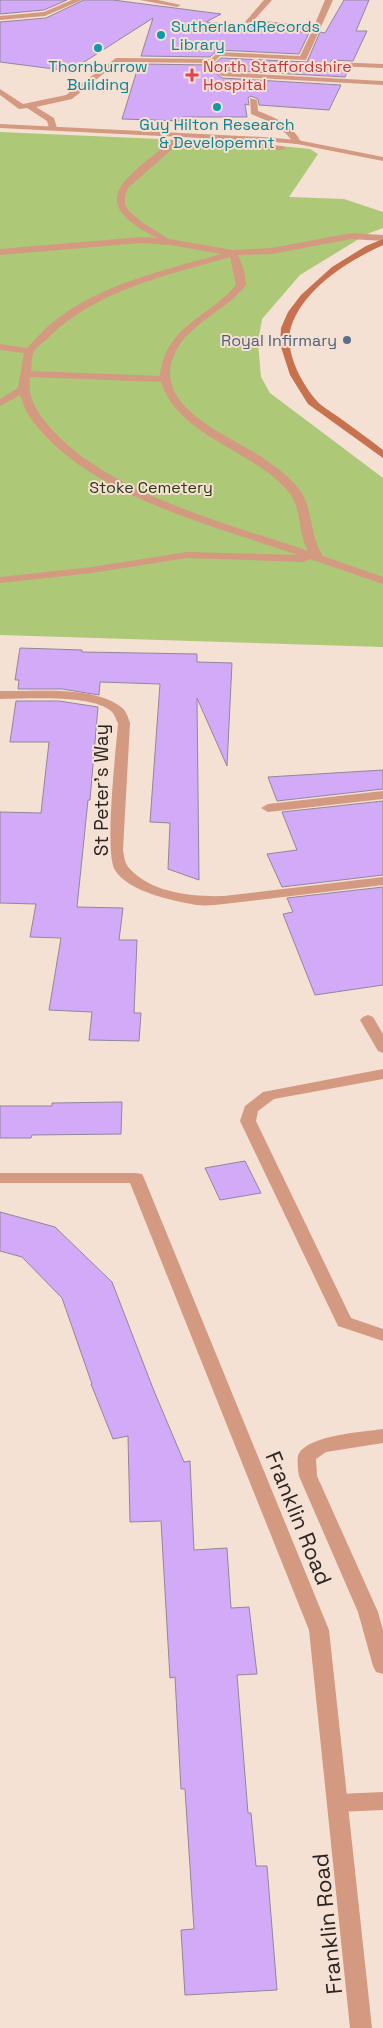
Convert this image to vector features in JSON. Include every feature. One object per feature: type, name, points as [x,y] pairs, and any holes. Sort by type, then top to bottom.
[{"type":"street","points":[[0,18],[45,14],[78,0]]},
{"type":"street","points":[[144,0],[177,5]]},
{"type":"street","points":[[268,0],[249,22],[317,29]]},
{"type":"street","points":[[0,91],[22,107],[58,102],[69,98],[116,60],[213,61],[218,54],[303,58],[329,0]]},
{"type":"street","points":[[151,11],[166,3]]},
{"type":"street","points":[[335,64],[383,66]]},
{"type":"street","points":[[222,74],[383,83]]},
{"type":"street","points":[[294,87],[383,89]]},
{"type":"street","points":[[253,100],[254,112],[276,121],[295,135],[297,142]]},
{"type":"street","points":[[29,106],[51,120],[53,128]]},
{"type":"street","points":[[0,126],[231,136],[297,142],[383,159]]},
{"type":"street","points":[[171,242],[140,226],[122,207],[119,196],[124,187],[176,141],[282,148]]},
{"type":"street","points":[[0,252],[141,240],[171,242],[234,253],[272,251],[351,236],[383,238]]},
{"type":"street","points":[[383,242],[364,249],[348,259],[304,296],[287,327],[284,343],[293,374],[314,404],[383,455]]},
{"type":"street","points":[[234,253],[157,275],[115,291],[82,307],[60,321],[29,351],[27,374],[23,389],[33,414],[58,444],[90,468],[130,490],[179,510],[383,581]]},
{"type":"street","points":[[234,253],[241,286],[233,296],[179,339],[167,359],[166,379],[170,397],[193,421],[263,462],[296,494],[305,515],[310,544],[319,559]]},
{"type":"street","points":[[0,347],[29,351]]},
{"type":"street","points":[[27,374],[166,379]]},
{"type":"street","points":[[0,403],[23,389]]},
{"type":"street","points":[[0,580],[92,570],[187,555],[319,559]]},
{"type":"street","name":"St Peter's Way","points":[[0,695],[76,697],[101,701],[118,710],[124,723],[116,850],[121,870],[140,884],[162,893],[199,901],[224,900],[383,880]]},
{"type":"street","points":[[268,808],[383,794]]},
{"type":"street","points":[[368,1020],[383,1048]]},
{"type":"street","points":[[383,1074],[269,1095],[251,1109],[248,1121],[344,1322],[383,1335]]},
{"type":"street","name":"Franklin Road","points":[[0,1178],[136,1178],[319,1630],[361,2028]]},
{"type":"street","points":[[383,1436],[321,1446],[308,1457],[308,1476],[368,1612],[383,1666]]},
{"type":"street","points":[[338,1803],[383,1801]]},
{"type":"green space","name":"Stoke Cemetery","points":[[0,132],[251,143],[310,149],[318,154],[289,197],[344,199],[383,212],[383,228],[367,234],[300,275],[262,319],[258,342],[261,377],[270,393],[383,478],[383,647],[0,635]]},
{"type":"building","points":[[0,0],[67,0],[44,10],[0,14]]},
{"type":"building","points":[[84,0],[113,0],[221,14],[206,22],[309,33],[299,54],[218,50],[210,57],[141,56],[153,18],[70,71],[0,62],[0,22],[46,18]]},
{"type":"building","points":[[344,0],[369,0],[356,31],[367,31],[353,61],[332,60],[330,62],[332,68],[349,68],[345,77],[219,70],[216,73],[222,78],[341,85],[329,110],[259,105],[258,99],[251,96],[248,98],[249,105],[245,104],[247,117],[182,117],[182,121],[122,119],[139,64],[213,65],[221,58],[307,62],[320,32],[325,33]]},
{"type":"building","points":[[20,648],[82,650],[82,652],[197,654],[197,662],[232,663],[227,766],[197,698],[199,880],[168,869],[170,823],[150,822],[160,684],[100,682],[99,695],[62,689],[18,689],[19,680],[15,680]]},
{"type":"building","points":[[16,701],[59,701],[98,707],[90,800],[88,800],[77,907],[123,908],[119,940],[137,940],[134,1013],[141,1013],[139,1041],[89,1040],[92,1012],[49,1010],[61,938],[30,937],[36,904],[0,903],[0,812],[41,813],[49,742],[10,742]]},
{"type":"building","points":[[383,770],[383,789],[277,801],[268,777]]},
{"type":"building","points":[[383,801],[383,875],[282,887],[267,854],[297,850],[282,812]]},
{"type":"building","points":[[383,887],[383,985],[315,995],[283,914],[293,912],[287,898]]},
{"type":"building","points":[[122,1102],[121,1134],[32,1135],[31,1138],[0,1138],[0,1106],[52,1106],[52,1103]]},
{"type":"building","points":[[245,1161],[261,1193],[220,1200],[205,1168]]},
{"type":"building","points":[[0,1212],[55,1227],[112,1282],[184,1462],[190,1461],[194,1550],[227,1548],[231,1608],[249,1607],[257,1674],[237,1675],[248,1813],[251,1813],[256,1866],[267,1866],[277,1990],[185,1995],[181,1930],[194,1929],[185,1789],[181,1789],[175,1677],[170,1678],[161,1521],[130,1522],[128,1436],[113,1439],[91,1384],[62,1298],[22,1257],[0,1251]]},
{"type":"place","name":"SutherlandRecords Library","points":[[161,35]]},
{"type":"place","name":"Thornburrow Building","points":[[98,48]]},
{"type":"place","name":"North Staffordshire Hospital","points":[[192,75]]},
{"type":"place","name":"Guy Hilton Research & Developemnt","points":[[217,107]]},
{"type":"place","name":"Royal Infirmary","points":[[347,340]]}]
